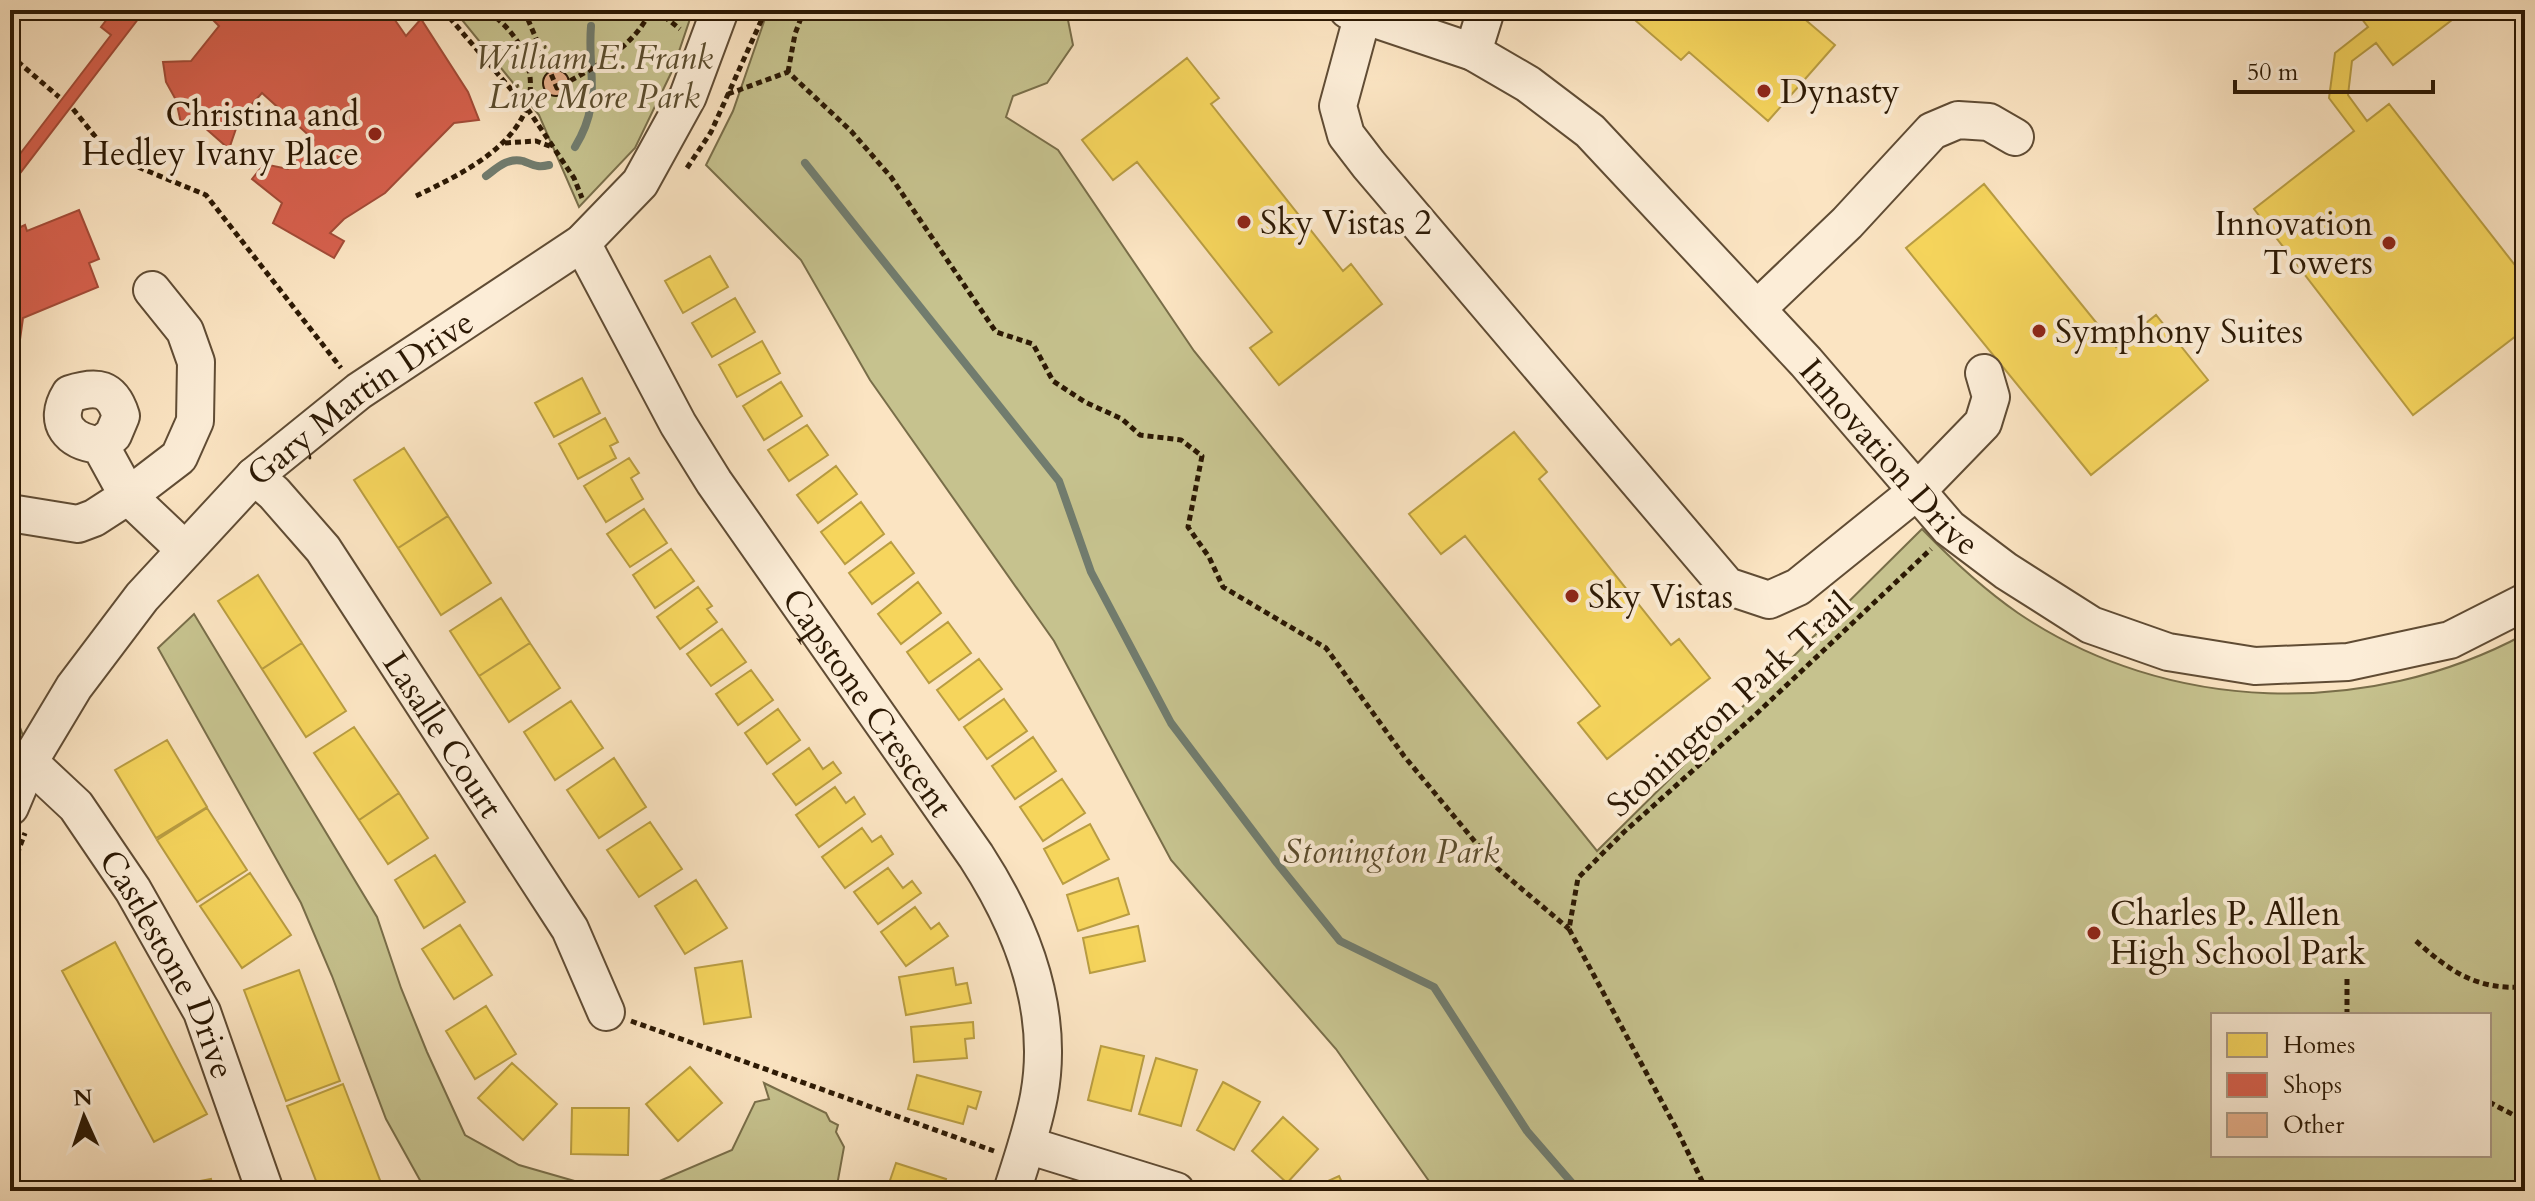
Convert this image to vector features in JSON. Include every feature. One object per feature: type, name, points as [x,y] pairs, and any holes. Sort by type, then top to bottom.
[{"type":"street","name":"Gary Martin Drive","points":[[10,807],[37,770],[74,687],[142,597],[254,476],[359,391],[582,243],[640,183],[688,96],[720,10]]},
{"type":"street","points":[[1473,52],[1486,10]]},
{"type":"street","points":[[1356,12],[1338,106],[1346,135],[1727,586],[1769,600],[1798,587],[1917,491],[1983,423],[1991,397],[1984,373]]},
{"type":"street","name":"Innovation Drive","points":[[1356,12],[1473,52],[1528,84],[1590,131],[1757,309],[1949,528],[2006,571],[2091,625],[2168,652],[2255,666],[2348,662],[2450,640],[2525,602]]},
{"type":"street","points":[[1757,309],[1847,223],[1932,131],[1958,120],[1989,122],[2015,137]]},
{"type":"street","name":"Capstone Crescent","points":[[582,243],[678,424],[714,482],[1001,894],[1021,936],[1034,973],[1040,1012],[1040,1094],[1020,1165]]},
{"type":"street","points":[[10,513],[78,524],[94,518],[128,496],[179,457],[195,421],[196,362],[185,331],[152,290]]},
{"type":"street","points":[[100,445],[128,496],[185,550]]},
{"type":"street","name":"Lasalle Court","points":[[254,476],[274,493],[323,549],[570,929],[606,1012]]},
{"type":"street","name":"Castlestone Drive","points":[[37,770],[76,806],[125,878],[202,1012],[265,1191]]},
{"type":"street","points":[[1020,1165],[1176,1191]]},
{"type":"path","points":[[443,10],[527,108],[574,178],[582,197],[582,208]]},
{"type":"path","points":[[416,196],[447,182],[505,143],[527,108],[533,82],[522,51],[506,24],[486,10]]},
{"type":"path","points":[[524,10],[557,88],[604,61],[633,38],[654,10],[690,37]]},
{"type":"path","points":[[686,168],[711,132],[766,10]]},
{"type":"path","points":[[788,72],[795,34],[804,10]]},
{"type":"path","points":[[522,51],[536,43]]},
{"type":"path","points":[[10,55],[59,97]]},
{"type":"path","points":[[728,94],[788,72]]},
{"type":"path","points":[[788,72],[851,131],[891,177],[996,332],[1033,344],[1053,381],[1085,402],[1122,419],[1140,435],[1181,440],[1202,456],[1188,527],[1209,557],[1223,587],[1326,648],[1404,756],[1496,867],[1569,929],[1707,1191]]},
{"type":"path","points":[[73,109],[111,156],[206,195],[359,391]]},
{"type":"path","points":[[505,143],[536,141],[553,147]]},
{"type":"path","name":"Stonington Park Trail","points":[[1569,929],[1578,878],[1624,832],[1908,572],[1949,528]]},
{"type":"path","points":[[10,873],[37,770]]},
{"type":"path","points":[[2416,941],[2445,967],[2474,982],[2502,988],[2525,987]]},
{"type":"path","points":[[2346,1013],[2347,977]]},
{"type":"path","points":[[606,1012],[1020,1165]]},
{"type":"path","points":[[2491,1103],[2525,1121]]},
{"type":"green space","name":"William E. Frank Live More Park","points":[[454,10],[693,10],[673,69],[635,148],[579,207],[539,115]]},
{"type":"green space","name":"Stonington Park","points":[[768,10],[1066,10],[1073,45],[1047,83],[1013,96],[1006,117],[1058,150],[1194,351],[1597,851],[1922,529],[1968,573],[2018,613],[2076,646],[2138,671],[2202,686],[2268,693],[2335,691],[2400,681],[2464,662],[2525,634],[2525,1191],[1436,1191],[1336,1049],[1171,860],[1054,641],[870,380],[801,260],[706,165],[733,111]]},
{"type":"green space","points":[[194,614],[377,917],[401,988],[465,1135],[519,1165],[578,1182],[648,1186],[732,1150],[755,1102],[769,1099],[764,1083],[826,1113],[830,1121],[838,1125],[836,1132],[844,1147],[836,1191],[426,1191],[386,1119],[301,903],[158,648]]},
{"type":"green space","points":[[10,700],[26,744],[10,771]]},
{"type":"building: Homes","name":"Dynasty","points":[[1646,10],[1794,10],[1835,45],[1768,121],[1689,52],[1681,60],[1636,21]]},
{"type":"building: Homes","name":"Innovation Towers","points":[[2355,10],[2465,10],[2393,65],[2376,43],[2352,61],[2348,95],[2367,121],[2389,104],[2525,278],[2525,307],[2522,310],[2525,329],[2413,415],[2254,209],[2354,131],[2329,98],[2335,53],[2368,27]]},
{"type":"building: Homes","name":"Sky Vistas 2","points":[[1187,58],[1219,98],[1211,104],[1343,271],[1351,264],[1382,304],[1279,385],[1250,348],[1272,332],[1137,162],[1113,180],[1082,140]]},
{"type":"building: Homes","name":"Symphony Suites","points":[[1984,184],[2116,347],[2156,315],[2208,380],[2091,475],[1906,248]]},
{"type":"building: Homes","points":[[710,256],[728,287],[683,313],[665,281]]},
{"type":"building: Homes","points":[[735,298],[755,332],[712,357],[692,323]]},
{"type":"building: Homes","points":[[762,341],[780,373],[737,397],[719,365]]},
{"type":"building: Homes","points":[[582,378],[600,413],[554,437],[535,403]]},
{"type":"building: Homes","points":[[781,382],[802,416],[764,440],[743,406]]},
{"type":"building: Homes","points":[[605,418],[618,442],[610,446],[616,458],[578,479],[559,444]]},
{"type":"building: Homes","points":[[807,425],[828,455],[789,481],[768,450]]},
{"type":"building: Homes","name":"Sky Vistas","points":[[1514,432],[1547,472],[1539,479],[1671,645],[1679,639],[1710,678],[1607,759],[1578,723],[1600,706],[1465,536],[1441,554],[1409,514]]},
{"type":"building: Homes","points":[[404,448],[448,516],[398,548],[354,480]]},
{"type":"building: Homes","points":[[629,458],[639,473],[631,478],[643,499],[606,522],[584,486]]},
{"type":"building: Homes","points":[[836,466],[857,494],[818,523],[797,495]]},
{"type":"building: Homes","points":[[861,502],[884,534],[845,564],[821,532]]},
{"type":"building: Homes","points":[[644,509],[667,543],[630,567],[607,534]]},
{"type":"building: Homes","points":[[448,516],[491,583],[441,615],[398,548]]},
{"type":"building: Homes","points":[[891,542],[914,573],[872,604],[849,573]]},
{"type":"building: Homes","points":[[671,549],[694,581],[655,608],[633,575]]},
{"type":"building: Homes","points":[[258,575],[302,643],[262,669],[218,601]]},
{"type":"building: Homes","points":[[918,582],[941,613],[901,644],[878,614]]},
{"type":"building: Homes","points":[[698,587],[712,606],[707,609],[717,622],[680,649],[657,617]]},
{"type":"building: Homes","points":[[501,598],[530,643],[479,676],[450,631]]},
{"type":"building: Homes","points":[[948,622],[971,653],[929,683],[907,652]]},
{"type":"building: Homes","points":[[722,629],[746,662],[711,686],[687,654]]},
{"type":"building: Homes","points":[[302,643],[346,711],[306,737],[262,669]]},
{"type":"building: Homes","points":[[530,643],[560,688],[509,722],[479,676]]},
{"type":"building: Homes","points":[[979,659],[1002,689],[959,720],[937,690]]},
{"type":"building: Homes","points":[[751,670],[773,700],[738,725],[716,694]]},
{"type":"building: Homes","points":[[1004,699],[1027,731],[987,759],[964,727]]},
{"type":"building: Homes","points":[[571,701],[603,748],[555,780],[524,732]]},
{"type":"building: Homes","points":[[778,709],[800,740],[767,764],[745,733]]},
{"type":"building: Homes","points":[[354,727],[399,793],[359,820],[314,753]]},
{"type":"building: Homes","points":[[1033,737],[1056,771],[1015,799],[992,766]]},
{"type":"building: Homes","points":[[167,740],[207,807],[156,838],[115,770]]},
{"type":"building: Homes","points":[[809,748],[823,769],[833,762],[841,773],[796,805],[773,774]]},
{"type":"building: Homes","points":[[614,758],[646,807],[599,838],[567,790]]},
{"type":"building: Homes","points":[[1062,779],[1085,813],[1043,841],[1020,807]]},
{"type":"building: Homes","points":[[835,787],[846,803],[854,797],[865,814],[819,847],[796,815]]},
{"type":"building: Homes","points":[[399,793],[428,838],[388,864],[359,820]]},
{"type":"building: Homes","points":[[207,808],[247,870],[197,902],[157,840]]},
{"type":"building: Homes","points":[[650,822],[682,869],[639,897],[607,850]]},
{"type":"building: Homes","points":[[1090,824],[1109,859],[1063,884],[1044,849]]},
{"type":"building: Homes","points":[[862,828],[872,842],[881,836],[893,854],[845,888],[822,857]]},
{"type":"building: Homes","points":[[435,855],[465,902],[424,928],[395,880]]},
{"type":"building: Homes","points":[[888,868],[903,888],[912,881],[921,893],[878,924],[854,892]]},
{"type":"building: Homes","points":[[250,873],[291,935],[242,968],[200,906]]},
{"type":"building: Homes","points":[[1118,878],[1129,914],[1078,931],[1067,895]]},
{"type":"building: Homes","points":[[696,880],[727,928],[685,954],[655,906]]},
{"type":"building: Homes","points":[[915,907],[931,929],[939,923],[948,936],[906,966],[881,932]]},
{"type":"building: Homes","points":[[460,925],[492,975],[454,999],[422,949]]},
{"type":"building: Homes","points":[[1138,926],[1145,961],[1090,973],[1083,938]]},
{"type":"building: Homes","points":[[115,942],[207,1114],[154,1142],[62,971]]},
{"type":"building: Homes","points":[[742,961],[751,1017],[704,1024],[695,968]]},
{"type":"building: Homes","points":[[953,968],[956,985],[967,983],[971,1003],[906,1015],[899,977]]},
{"type":"building: Homes","points":[[299,970],[340,1081],[286,1101],[244,990]]},
{"type":"building: Homes","points":[[486,1006],[516,1054],[475,1079],[446,1031]]},
{"type":"building: Homes","points":[[973,1022],[974,1038],[965,1039],[967,1058],[914,1062],[911,1027]]},
{"type":"building: Homes","points":[[1101,1046],[1144,1056],[1131,1111],[1088,1100]]},
{"type":"building: Homes","points":[[1156,1058],[1197,1070],[1181,1126],[1139,1114]]},
{"type":"building: Homes","points":[[512,1063],[557,1104],[523,1140],[478,1098]]},
{"type":"building: Homes","points":[[690,1067],[722,1103],[678,1141],[646,1104]]},
{"type":"building: Homes","points":[[917,1075],[981,1092],[976,1109],[968,1106],[963,1124],[908,1109]]},
{"type":"building: Homes","points":[[1223,1082],[1260,1102],[1234,1150],[1197,1130]]},
{"type":"building: Homes","points":[[343,1084],[383,1188],[375,1191],[320,1191],[287,1106]]},
{"type":"building: Homes","points":[[572,1108],[629,1108],[628,1155],[571,1154]]},
{"type":"building: Homes","points":[[1283,1117],[1318,1149],[1287,1183],[1252,1151]]},
{"type":"building: Homes","points":[[896,1163],[946,1179],[942,1191],[887,1189]]},
{"type":"building: Homes","points":[[1339,1176],[1346,1191],[1306,1191]]},
{"type":"building: Homes","points":[[211,1179],[213,1191],[147,1191]]},
{"type":"building: Shops","points":[[114,10],[145,10],[15,180],[10,221],[10,167],[111,35],[101,27]]},
{"type":"building: Shops","name":"Christina and Hedley Ivany Place","points":[[224,10],[388,10],[406,36],[421,19],[468,92],[479,120],[454,123],[385,193],[344,219],[330,233],[344,241],[334,258],[273,223],[282,203],[252,179],[264,164],[288,169],[314,140],[262,93],[240,117],[229,149],[204,127],[182,128],[176,100],[166,82],[163,62],[191,61],[219,26],[213,20]]},
{"type":"building: Shops","points":[[79,210],[99,259],[89,263],[98,287],[23,318],[10,411],[10,232],[25,225],[27,231]]},
{"type":"building: Other","points":[[556,70],[565,74],[569,83],[565,92],[556,96],[547,92],[543,83],[547,74]]},
{"type":"waterway","points":[[575,147],[584,131],[591,101],[591,26]]},
{"type":"waterway","points":[[486,176],[512,161],[549,165]]},
{"type":"waterway","points":[[805,163],[1059,481],[1091,572],[1171,723],[1340,941],[1434,987],[1527,1131],[1579,1191]]},
{"type":"place","name":"Dynasty","points":[[1764,91]]},
{"type":"place","name":"Christina and Hedley Ivany Place","points":[[375,134]]},
{"type":"place","name":"Sky Vistas 2","points":[[1244,222]]},
{"type":"place","name":"Innovation Towers","points":[[2389,243]]},
{"type":"place","name":"Symphony Suites","points":[[2039,331]]},
{"type":"place","name":"Sky Vistas","points":[[1572,596]]},
{"type":"place","name":"Charles P. Allen High School Park","points":[[2094,933]]}]
